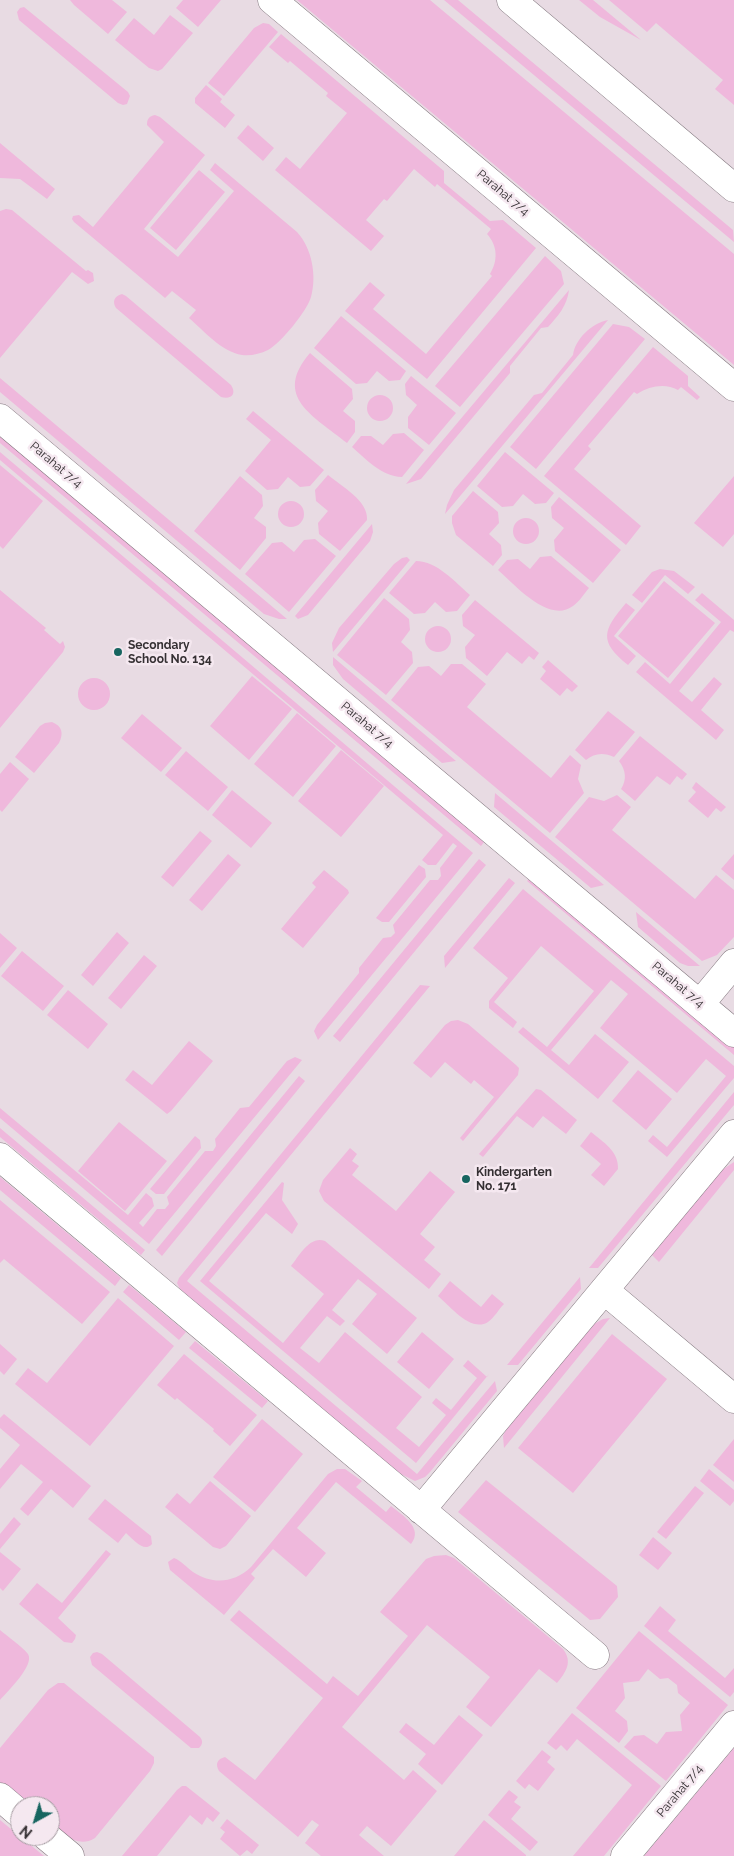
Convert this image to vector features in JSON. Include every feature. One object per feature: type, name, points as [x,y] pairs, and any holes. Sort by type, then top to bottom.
[{"type":"street","name":"Parahat 7/4","points":[[272,0],[734,386]]},
{"type":"street","points":[[511,0],[734,188]]},
{"type":"street","name":"Parahat 7/4","points":[[0,418],[734,1033]]},
{"type":"street","points":[[700,1004],[734,963]]},
{"type":"street","points":[[421,1510],[734,1134]]},
{"type":"street","points":[[0,1157],[595,1655]]},
{"type":"street","points":[[604,1290],[734,1399]]},
{"type":"street","name":"Parahat 7/4","points":[[625,1856],[734,1725]]},
{"type":"street","points":[[0,1798],[10,1806]]},
{"type":"street","points":[[58,1846],[70,1856]]},
{"type":"shaded area","points":[[70,0],[112,0],[127,12],[108,34]]},
{"type":"shaded area","points":[[183,0],[221,0],[198,27],[176,8]]},
{"type":"shaded area","points":[[297,0],[430,0],[734,254],[734,365]]},
{"type":"shaded area","points":[[444,0],[458,0],[733,230],[734,242]]},
{"type":"shaded area","points":[[579,0],[593,0],[641,40],[600,17]]},
{"type":"shaded area","points":[[609,0],[734,0],[734,105],[715,89],[723,80],[656,23],[647,32]]},
{"type":"shaded area","points":[[24,7],[128,92],[130,96],[127,104],[118,103],[19,20],[17,12],[20,8]]},
{"type":"shaded area","points":[[170,15],[193,33],[162,69],[158,71],[149,68],[115,40],[134,18],[154,35]]},
{"type":"shaded area","points":[[263,23],[269,24],[278,32],[224,96],[208,83],[254,28]]},
{"type":"shaded area","points":[[281,34],[444,171],[444,183],[490,221],[503,220],[536,248],[427,379],[345,311],[370,282],[385,295],[373,309],[426,354],[492,276],[490,274],[496,254],[493,243],[487,234],[491,229],[437,184],[435,187],[414,169],[387,201],[384,199],[366,220],[384,236],[371,251],[275,170],[286,157],[300,169],[347,113],[326,96],[328,93],[290,61],[288,63],[269,47]]},
{"type":"shaded area","points":[[206,85],[222,99],[220,102],[235,115],[225,128],[195,103],[195,98]]},
{"type":"shaded area","points":[[155,115],[160,117],[205,155],[144,229],[178,257],[234,191],[210,170],[215,163],[297,232],[310,254],[313,271],[313,289],[309,303],[280,341],[262,353],[242,355],[227,350],[189,318],[196,310],[172,291],[165,298],[72,219],[73,216],[79,215],[93,227],[164,142],[147,125],[149,118]]},
{"type":"shaded area","points":[[248,125],[274,148],[263,161],[237,138]]},
{"type":"shaded area","points":[[0,143],[55,189],[47,199],[20,179],[0,178]]},
{"type":"shaded area","points":[[199,170],[225,192],[176,250],[150,228]]},
{"type":"shaded area","points":[[12,210],[86,271],[88,270],[93,273],[94,281],[88,284],[72,272],[0,358],[0,211]]},
{"type":"shaded area","points":[[545,256],[561,271],[564,284],[460,407],[435,386]]},
{"type":"shaded area","points":[[569,290],[559,315],[548,327],[541,328],[510,366],[510,373],[421,479],[406,484]]},
{"type":"shaded area","points":[[122,294],[231,385],[233,388],[232,396],[228,398],[221,397],[116,308],[115,300],[117,296]]},
{"type":"shaded area","points":[[341,316],[406,371],[400,380],[389,381],[377,371],[367,383],[356,384],[314,348]]},
{"type":"shaded area","points":[[608,320],[445,514],[454,490],[534,395],[542,393],[573,355],[577,343],[585,333],[596,324]]},
{"type":"shaded area","points":[[613,324],[629,327],[645,339],[536,469],[510,447]]},
{"type":"shaded area","points":[[653,347],[688,376],[688,386],[700,397],[697,400],[681,387],[678,390],[658,386],[637,394],[634,392],[588,446],[591,449],[574,469],[641,526],[626,545],[544,476]]},
{"type":"shaded area","points":[[310,353],[352,389],[353,399],[343,411],[355,421],[355,432],[347,443],[311,414],[296,394],[295,382],[299,368]]},
{"type":"shaded area","points":[[411,376],[456,413],[429,445],[408,428],[408,417],[417,405],[406,395],[405,384]]},
{"type":"shaded area","points":[[0,378],[287,619],[279,619],[264,614],[0,392]]},
{"type":"shaded area","points":[[380,395],[389,399],[393,408],[389,417],[380,421],[371,417],[367,408],[371,399]]},
{"type":"shaded area","points":[[253,411],[324,470],[310,486],[300,487],[288,477],[278,489],[267,490],[245,471],[271,440],[246,419]]},
{"type":"shaded area","points":[[404,433],[424,450],[402,477],[387,474],[352,447],[361,436],[371,436],[383,445],[393,434]]},
{"type":"shaded area","points":[[0,436],[484,842],[481,846],[0,443]]},
{"type":"shaded area","points":[[0,452],[473,853],[318,1040],[314,1031],[317,1025],[359,973],[359,968],[383,938],[391,937],[395,933],[393,925],[430,880],[438,880],[441,876],[440,868],[457,846],[453,843],[436,865],[428,865],[422,860],[443,835],[0,460]]},
{"type":"shaded area","points":[[505,452],[554,493],[546,503],[535,504],[523,494],[513,506],[502,507],[477,486]]},
{"type":"shaded area","points":[[0,465],[43,501],[3,549],[0,546]]},
{"type":"shaded area","points":[[328,475],[359,500],[366,513],[367,520],[340,551],[319,534],[318,523],[328,511],[316,501],[315,490]]},
{"type":"shaded area","points":[[240,476],[262,495],[263,506],[254,518],[266,527],[266,538],[240,570],[194,531]]},
{"type":"shaded area","points":[[734,476],[734,534],[723,547],[694,523]]},
{"type":"shaded area","points":[[473,491],[498,512],[499,523],[489,534],[501,545],[502,555],[493,566],[456,535],[452,523],[452,516]]},
{"type":"shaded area","points":[[559,497],[621,550],[593,583],[555,551],[554,540],[564,528],[552,518],[551,507]]},
{"type":"shaded area","points":[[291,501],[300,505],[304,514],[300,523],[291,527],[282,523],[278,514],[282,505]]},
{"type":"shaded area","points":[[526,518],[535,522],[539,531],[535,540],[526,544],[517,540],[513,531],[517,522]]},
{"type":"shaded area","points":[[372,524],[373,532],[370,541],[308,615],[298,619],[295,616]]},
{"type":"shaded area","points":[[315,539],[336,556],[289,612],[245,574],[272,543],[282,542],[294,552],[304,540]]},
{"type":"shaded area","points":[[551,556],[589,588],[573,606],[564,610],[554,610],[533,600],[498,570],[507,560],[518,559],[530,569],[540,557]]},
{"type":"shaded area","points":[[407,557],[410,560],[333,652],[332,643],[339,628],[394,564]]},
{"type":"shaded area","points":[[416,561],[431,564],[438,568],[470,595],[457,611],[446,612],[435,602],[425,613],[414,614],[389,593]]},
{"type":"shaded area","points":[[660,569],[674,571],[695,587],[688,594],[665,575],[642,603],[632,595],[652,572]]},
{"type":"shaded area","points":[[664,581],[715,623],[668,678],[618,636]]},
{"type":"shaded area","points":[[0,590],[46,628],[44,630],[60,644],[63,641],[65,647],[63,652],[0,728]]},
{"type":"shaded area","points":[[702,593],[734,620],[734,632],[730,630],[679,691],[692,702],[714,677],[722,684],[701,710],[724,730],[716,740],[636,672],[645,662],[670,684],[721,622],[695,600]]},
{"type":"shaded area","points":[[384,598],[409,619],[410,630],[401,642],[412,652],[413,663],[386,695],[337,655]]},
{"type":"shaded area","points":[[475,600],[539,653],[534,660],[529,656],[522,664],[507,652],[487,676],[466,658],[465,647],[475,635],[463,626],[462,615]]},
{"type":"shaded area","points":[[626,603],[635,610],[614,636],[636,656],[628,665],[612,649],[607,635],[612,621]]},
{"type":"shaded area","points":[[438,626],[447,630],[451,639],[447,648],[438,652],[429,648],[425,639],[429,630]]},
{"type":"shaded area","points":[[333,657],[456,761],[442,763],[343,679],[333,665]]},
{"type":"shaded area","points":[[548,660],[578,686],[572,692],[567,688],[560,696],[540,679],[546,671],[542,667]]},
{"type":"shaded area","points":[[451,664],[462,664],[486,684],[467,707],[551,778],[570,755],[581,765],[578,779],[584,793],[550,833],[391,700],[418,667],[429,666],[441,676]]},
{"type":"shaded area","points":[[252,676],[292,709],[249,760],[210,726]]},
{"type":"shaded area","points":[[94,678],[105,683],[110,694],[105,705],[94,710],[83,705],[78,694],[83,683]]},
{"type":"shaded area","points":[[608,711],[635,732],[614,757],[607,754],[599,754],[586,760],[575,750]]},
{"type":"shaded area","points":[[297,713],[336,746],[293,797],[254,764]]},
{"type":"shaded area","points":[[142,714],[182,748],[161,772],[121,738]]},
{"type":"shaded area","points":[[52,722],[60,728],[62,733],[61,739],[34,773],[15,757],[40,726]]},
{"type":"shaded area","points":[[640,736],[687,774],[682,780],[677,776],[670,785],[657,776],[635,801],[621,789],[625,775],[619,761]]},
{"type":"shaded area","points":[[341,750],[384,786],[341,837],[298,801]]},
{"type":"shaded area","points":[[186,751],[228,787],[208,811],[165,775]]},
{"type":"shaded area","points":[[10,762],[29,779],[2,812],[0,810],[0,774]]},
{"type":"shaded area","points":[[696,782],[726,807],[721,812],[716,808],[708,818],[688,801],[696,792],[692,788]]},
{"type":"shaded area","points":[[232,790],[272,823],[251,848],[212,815]]},
{"type":"shaded area","points":[[495,793],[604,885],[591,888],[494,807]]},
{"type":"shaded area","points":[[617,795],[631,807],[612,830],[695,899],[716,875],[734,890],[734,937],[717,955],[702,961],[555,837],[589,797],[604,801]]},
{"type":"shaded area","points":[[200,831],[212,841],[173,887],[161,877]]},
{"type":"shaded area","points":[[228,854],[241,865],[202,911],[189,900]]},
{"type":"shaded area","points":[[734,854],[734,880],[721,869]]},
{"type":"shaded area","points":[[479,859],[486,865],[340,1042],[333,1036]]},
{"type":"shaded area","points":[[419,865],[425,869],[426,877],[389,922],[382,922],[376,918]]},
{"type":"shaded area","points":[[324,870],[348,890],[349,893],[303,948],[281,929],[316,887],[312,883]]},
{"type":"shaded area","points":[[531,877],[734,1046],[734,1055],[527,881]]},
{"type":"shaded area","points":[[509,878],[515,883],[445,968],[444,956]]},
{"type":"shaded area","points":[[523,889],[734,1066],[734,1078],[667,1157],[648,1141],[653,1135],[667,1147],[726,1076],[706,1059],[677,1093],[600,1028],[628,994],[611,980],[551,1050],[569,1065],[595,1034],[629,1062],[598,1099],[518,1032],[523,1027],[547,1047],[594,991],[541,946],[494,1002],[517,1022],[513,1028],[489,1008],[489,1001],[508,978],[473,948]]},
{"type":"shaded area","points":[[636,912],[700,966],[688,966],[680,963],[638,927]]},
{"type":"shaded area","points":[[117,932],[129,943],[93,986],[81,975]]},
{"type":"shaded area","points":[[0,933],[17,948],[0,968]]},
{"type":"shaded area","points":[[22,951],[64,986],[43,1011],[1,976]]},
{"type":"shaded area","points":[[144,955],[157,966],[121,1009],[108,998]]},
{"type":"shaded area","points":[[420,985],[430,986],[187,1281],[417,1474],[495,1381],[497,1391],[430,1472],[425,1477],[415,1481],[401,1474],[387,1463],[180,1289],[177,1283],[179,1278]]},
{"type":"shaded area","points":[[68,990],[108,1024],[88,1049],[47,1015]]},
{"type":"shaded area","points":[[458,1020],[468,1024],[519,1068],[518,1075],[463,1141],[460,1138],[494,1097],[474,1080],[471,1084],[445,1062],[431,1078],[413,1063],[445,1025],[451,1021]]},
{"type":"shaded area","points":[[189,1041],[213,1061],[167,1114],[125,1080],[133,1070],[152,1085]]},
{"type":"shaded area","points":[[295,1057],[302,1060],[149,1244],[0,1118],[0,1108],[128,1215],[146,1193],[152,1198],[154,1206],[139,1223],[143,1227],[157,1209],[165,1209],[169,1204],[167,1197],[205,1151],[213,1151],[216,1146],[215,1139],[240,1108],[249,1107],[287,1061]]},
{"type":"shaded area","points":[[638,1070],[672,1099],[646,1130],[612,1101]]},
{"type":"shaded area","points":[[299,1076],[305,1081],[162,1256],[156,1250]]},
{"type":"shaded area","points":[[536,1089],[541,1090],[577,1120],[566,1134],[543,1116],[533,1128],[517,1116],[483,1157],[479,1154]]},
{"type":"shaded area","points":[[734,1092],[734,1105],[598,1268],[589,1268]]},
{"type":"shaded area","points":[[119,1122],[167,1161],[125,1211],[78,1171]]},
{"type":"shaded area","points":[[0,1128],[145,1250],[141,1255],[0,1137]]},
{"type":"shaded area","points":[[591,1132],[609,1147],[618,1163],[618,1169],[604,1186],[591,1175],[601,1164],[580,1146]]},
{"type":"shaded area","points":[[195,1136],[200,1140],[201,1148],[164,1194],[156,1194],[150,1189]]},
{"type":"shaded area","points":[[350,1148],[357,1154],[352,1161],[359,1166],[352,1175],[396,1211],[430,1171],[455,1192],[420,1234],[435,1247],[424,1260],[441,1274],[429,1289],[324,1201],[319,1191],[323,1180]]},
{"type":"shaded area","points":[[734,1162],[734,1170],[659,1262],[652,1255],[722,1170]]},
{"type":"shaded area","points":[[0,1177],[121,1278],[115,1286],[0,1190]]},
{"type":"shaded area","points":[[282,1182],[284,1183],[282,1200],[298,1224],[292,1234],[266,1213],[209,1281],[283,1343],[324,1294],[291,1266],[301,1252],[314,1241],[325,1241],[417,1318],[387,1354],[352,1324],[377,1294],[358,1279],[332,1310],[345,1321],[340,1326],[327,1316],[300,1348],[319,1363],[345,1332],[422,1397],[396,1428],[419,1447],[446,1415],[432,1403],[436,1398],[451,1410],[477,1378],[463,1366],[468,1360],[487,1377],[416,1463],[200,1281]]},
{"type":"shaded area","points":[[0,1200],[110,1292],[82,1324],[4,1259],[0,1263]]},
{"type":"shaded area","points":[[580,1277],[581,1289],[518,1365],[507,1365]]},
{"type":"shaded area","points":[[450,1281],[481,1307],[492,1294],[504,1304],[488,1322],[475,1324],[461,1317],[438,1296]]},
{"type":"shaded area","points":[[129,1285],[186,1332],[179,1340],[123,1292]]},
{"type":"shaded area","points":[[118,1298],[174,1346],[90,1446],[15,1384],[28,1368],[47,1383]]},
{"type":"shaded area","points":[[610,1318],[504,1448],[503,1436],[506,1430],[594,1324],[603,1319]]},
{"type":"shaded area","points":[[422,1332],[454,1359],[429,1389],[397,1362]]},
{"type":"shaded area","points":[[612,1334],[667,1379],[573,1493],[518,1448]]},
{"type":"shaded area","points":[[195,1341],[268,1401],[262,1408],[189,1348]]},
{"type":"shaded area","points":[[0,1344],[17,1359],[4,1375],[0,1371]]},
{"type":"shaded area","points":[[184,1354],[257,1415],[230,1446],[213,1431],[214,1429],[177,1398],[175,1400],[157,1385]]},
{"type":"shaded area","points":[[4,1414],[91,1486],[73,1508],[51,1489],[28,1516],[20,1509],[43,1482],[21,1464],[0,1489],[0,1469],[20,1445],[0,1428],[0,1418]]},
{"type":"shaded area","points":[[262,1419],[303,1454],[255,1512],[213,1477]]},
{"type":"shaded area","points":[[734,1439],[734,1482],[713,1465]]},
{"type":"shaded area","points":[[337,1469],[345,1469],[362,1481],[356,1487],[386,1512],[391,1506],[410,1522],[415,1533],[411,1544],[336,1482],[297,1528],[326,1553],[306,1577],[273,1549],[251,1574],[255,1578],[224,1615],[170,1570],[168,1562],[174,1558],[193,1572],[208,1579],[223,1580],[238,1576],[251,1567],[328,1474]]},
{"type":"shaded area","points":[[709,1469],[734,1490],[734,1501],[730,1506],[700,1481]]},
{"type":"shaded area","points":[[486,1480],[617,1586],[618,1597],[600,1619],[590,1620],[458,1512]]},
{"type":"shaded area","points":[[210,1481],[251,1516],[226,1546],[220,1549],[213,1547],[165,1507],[177,1493],[190,1504]]},
{"type":"shaded area","points":[[695,1486],[704,1493],[666,1539],[657,1532]]},
{"type":"shaded area","points":[[105,1499],[151,1536],[152,1544],[146,1547],[142,1546],[126,1533],[118,1543],[88,1519]]},
{"type":"shaded area","points":[[14,1517],[21,1524],[0,1549],[0,1534]]},
{"type":"shaded area","points":[[653,1537],[672,1553],[658,1570],[639,1555]]},
{"type":"shaded area","points":[[106,1550],[111,1554],[58,1618],[76,1635],[72,1643],[64,1642],[19,1604],[37,1583],[62,1603]]},
{"type":"shaded area","points":[[0,1552],[21,1569],[3,1591],[0,1588]]},
{"type":"shaded area","points":[[446,1555],[454,1558],[563,1649],[568,1658],[567,1667],[557,1683],[539,1669],[491,1727],[466,1707],[490,1677],[427,1625],[342,1727],[404,1780],[413,1770],[437,1791],[391,1846],[367,1826],[359,1835],[384,1856],[321,1856],[305,1843],[319,1825],[312,1820],[298,1837],[219,1771],[217,1764],[219,1760],[225,1757],[255,1780],[323,1698],[230,1620],[239,1610],[327,1684],[333,1676],[358,1696],[408,1636],[380,1612],[426,1559]]},
{"type":"shaded area","points":[[660,1606],[676,1620],[668,1631],[725,1678],[734,1668],[734,1692],[730,1697],[644,1626]]},
{"type":"shaded area","points":[[0,1630],[26,1651],[29,1659],[24,1671],[0,1700]]},
{"type":"shaded area","points":[[639,1631],[728,1705],[666,1781],[624,1747],[634,1736],[644,1735],[657,1744],[666,1732],[682,1731],[680,1715],[690,1703],[678,1693],[677,1685],[668,1678],[660,1679],[648,1669],[639,1681],[623,1683],[625,1698],[615,1711],[627,1721],[628,1731],[619,1743],[576,1708]]},
{"type":"shaded area","points":[[93,1653],[102,1654],[200,1737],[202,1742],[199,1748],[191,1748],[92,1665],[90,1657]]},
{"type":"shaded area","points":[[58,1683],[64,1683],[154,1757],[154,1763],[150,1771],[95,1838],[89,1841],[83,1842],[71,1839],[60,1831],[60,1796],[17,1796],[0,1782],[0,1748],[48,1690]]},
{"type":"shaded area","points":[[572,1713],[661,1786],[604,1856],[573,1856],[632,1785],[577,1739],[567,1751],[561,1745],[556,1750],[547,1743]]},
{"type":"shaded area","points":[[459,1715],[483,1735],[442,1785],[418,1764],[426,1754],[399,1732],[406,1723],[434,1745]]},
{"type":"shaded area","points":[[734,1748],[734,1856],[644,1856]]},
{"type":"shaded area","points":[[542,1750],[551,1757],[547,1762],[555,1769],[538,1791],[529,1784],[525,1789],[516,1781]]},
{"type":"shaded area","points":[[182,1786],[186,1786],[220,1813],[213,1822],[207,1817],[202,1825],[190,1815],[157,1856],[122,1856],[177,1790]]},
{"type":"shaded area","points":[[509,1790],[518,1797],[514,1802],[521,1807],[511,1819],[538,1842],[530,1851],[488,1815]]},
{"type":"shaded area","points":[[227,1819],[259,1845],[252,1854],[247,1850],[240,1856],[220,1839],[225,1832],[220,1828]]},
{"type":"shaded area","points":[[0,1820],[10,1828],[10,1846],[32,1846],[44,1856],[0,1856]]},
{"type":"shaded area","points":[[484,1820],[526,1855],[526,1856],[454,1856]]},
{"type":"place","name":"Secondary School No. 134","points":[[118,652]]},
{"type":"place","name":"Kindergarten No. 171","points":[[466,1179]]}]
